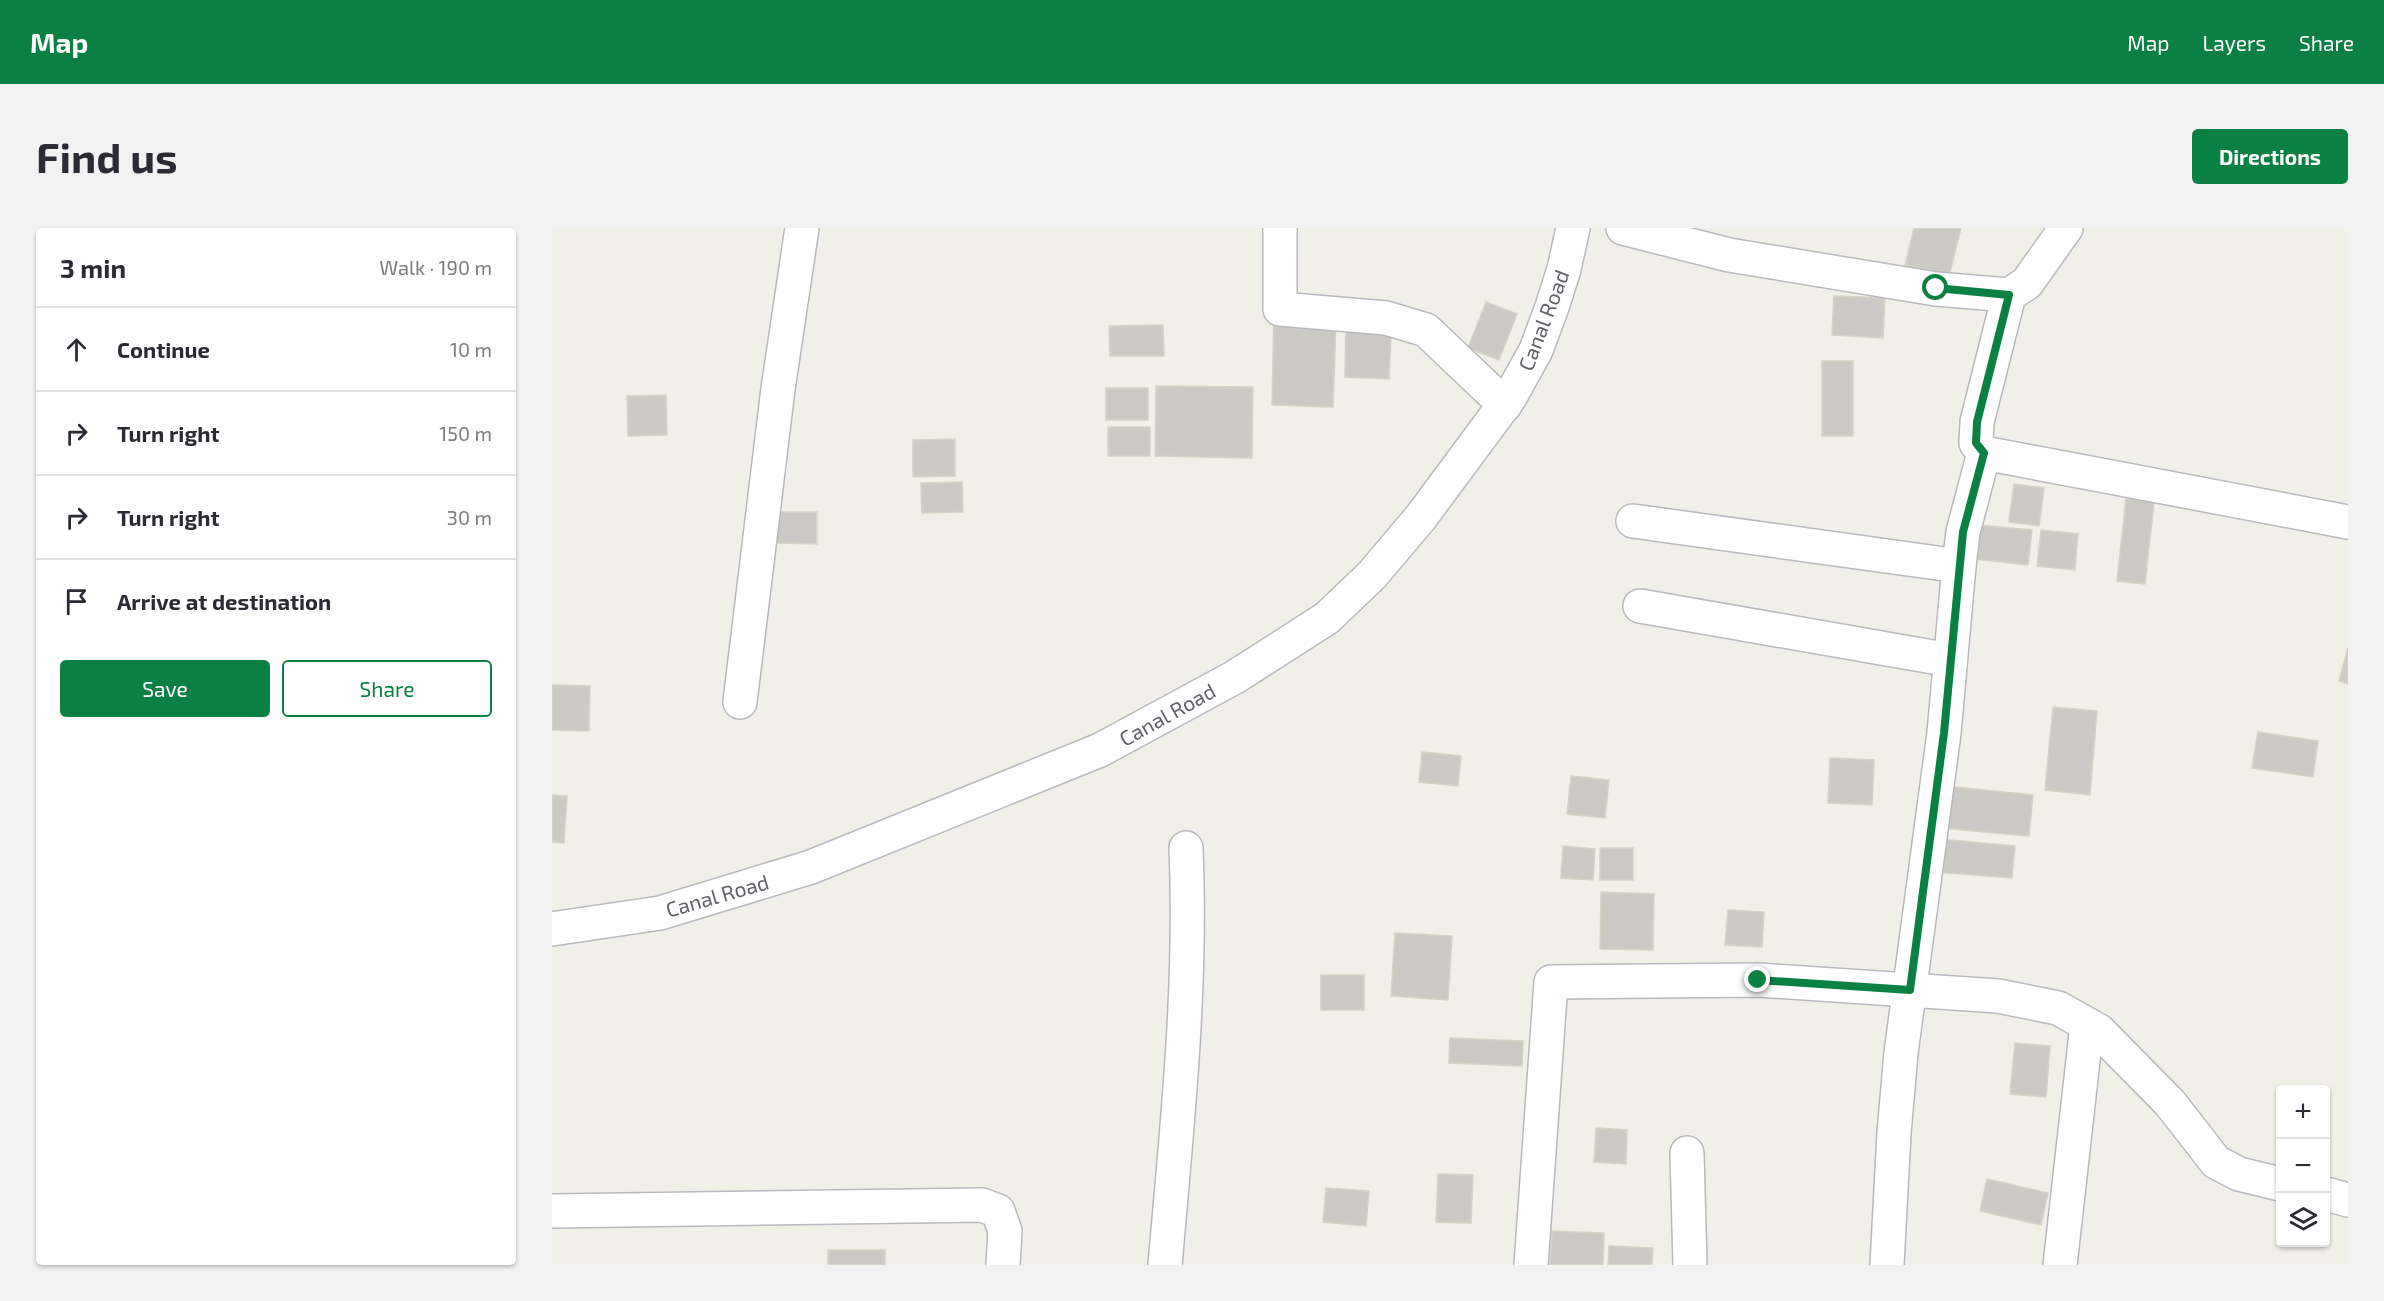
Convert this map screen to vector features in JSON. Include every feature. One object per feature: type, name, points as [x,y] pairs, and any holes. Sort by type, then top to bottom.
[{"type":"street","points":[[740,702],[778,389],[802,228]]},
{"type":"street","points":[[1280,228],[1280,309],[1386,318],[1426,330],[1505,405]]},
{"type":"street","name":"Canal Road","points":[[552,930],[660,913],[812,867],[1100,750],[1235,677],[1334,611],[1372,575],[1414,525],[1505,405],[1536,350],[1564,268],[1573,228]]},
{"type":"street","points":[[1623,228],[1740,256],[1936,288],[2009,295],[2027,283],[2066,228]]},
{"type":"street","points":[[2009,295],[1977,422],[1976,443],[1984,453],[2348,522]]},
{"type":"street","points":[[1887,1265],[1894,1133],[1910,990],[1943,744],[1963,532],[1984,453]]},
{"type":"street","points":[[1633,521],[1959,566]]},
{"type":"street","points":[[1640,606],[1950,660]]},
{"type":"street","points":[[1165,1265],[1186,1004],[1188,890],[1186,848]]},
{"type":"street","points":[[1531,1265],[1551,982],[1758,980],[1998,996],[2058,1008],[2099,1031],[2170,1103],[2216,1162],[2239,1174],[2276,1183]]},
{"type":"street","points":[[2060,1265],[2087,1025]]},
{"type":"street","points":[[1687,1153],[1690,1265]]},
{"type":"street","points":[[2330,1195],[2348,1200]]},
{"type":"street","points":[[552,1211],[982,1205],[998,1211],[1005,1231],[1003,1265]]},
{"type":"building","points":[[1914,228],[1961,228],[1949,276],[1905,265]]},
{"type":"building","points":[[1834,296],[1885,298],[1883,338],[1832,335]]},
{"type":"building","points":[[1486,302],[1517,314],[1499,360],[1468,348]]},
{"type":"building","points":[[1274,316],[1336,318],[1333,407],[1272,405]]},
{"type":"building","points":[[1163,325],[1164,356],[1110,356],[1109,326]]},
{"type":"building","points":[[1346,331],[1391,333],[1389,379],[1345,377]]},
{"type":"building","points":[[1822,361],[1853,361],[1853,436],[1822,436]]},
{"type":"building","points":[[1156,386],[1253,387],[1252,458],[1155,456]]},
{"type":"building","points":[[1106,388],[1148,388],[1148,420],[1106,420]]},
{"type":"building","points":[[666,395],[667,435],[628,436],[627,396]]},
{"type":"building","points":[[1108,427],[1150,427],[1150,456],[1108,456]]},
{"type":"building","points":[[955,439],[955,476],[913,477],[913,440]]},
{"type":"building","points":[[962,482],[963,512],[922,513],[921,483]]},
{"type":"building","points":[[2014,484],[2044,488],[2039,526],[2009,522]]},
{"type":"building","points":[[2126,499],[2154,502],[2145,584],[2117,581]]},
{"type":"building","points":[[777,512],[817,512],[817,544],[777,543]]},
{"type":"building","points":[[1978,525],[2032,530],[2028,565],[1975,559]]},
{"type":"building","points":[[2041,530],[2078,534],[2075,570],[2037,566]]},
{"type":"building","points":[[2348,648],[2348,684],[2339,681]]},
{"type":"building","points":[[552,685],[590,686],[589,731],[552,730]]},
{"type":"building","points":[[2053,707],[2097,711],[2090,795],[2045,790]]},
{"type":"building","points":[[2258,732],[2318,741],[2313,777],[2252,768]]},
{"type":"building","points":[[1422,752],[1461,756],[1458,786],[1419,782]]},
{"type":"building","points":[[1830,758],[1874,760],[1872,805],[1828,803]]},
{"type":"building","points":[[1571,776],[1609,780],[1605,818],[1567,814]]},
{"type":"building","points":[[1945,786],[2033,795],[2029,836],[1941,828]]},
{"type":"building","points":[[552,795],[567,796],[564,843],[552,842]]},
{"type":"building","points":[[1938,839],[2015,846],[2012,878],[1936,872]]},
{"type":"building","points":[[1563,846],[1595,849],[1593,880],[1561,878]]},
{"type":"building","points":[[1600,848],[1633,848],[1633,880],[1600,880]]},
{"type":"building","points":[[1601,892],[1654,894],[1653,950],[1600,949]]},
{"type":"building","points":[[1728,910],[1764,912],[1762,947],[1725,945]]},
{"type":"building","points":[[1395,933],[1452,936],[1448,1000],[1391,996]]},
{"type":"building","points":[[1321,975],[1364,975],[1364,1010],[1321,1010]]},
{"type":"building","points":[[1450,1038],[1523,1041],[1522,1066],[1449,1063]]},
{"type":"building","points":[[2015,1043],[2050,1046],[2046,1097],[2010,1094]]},
{"type":"building","points":[[1596,1128],[1627,1130],[1626,1164],[1594,1162]]},
{"type":"building","points":[[1438,1174],[1473,1175],[1471,1223],[1436,1222]]},
{"type":"building","points":[[1987,1179],[2048,1193],[2041,1225],[1980,1211]]},
{"type":"building","points":[[1326,1188],[1369,1191],[1366,1226],[1323,1222]]},
{"type":"building","points":[[1552,1231],[1604,1233],[1603,1265],[1550,1265]]},
{"type":"building","points":[[1609,1246],[1653,1248],[1652,1265],[1608,1265]]},
{"type":"building","points":[[828,1250],[885,1250],[885,1265],[828,1265]]},
{"type":"route","points":[[1758,980],[1910,990],[1944,733],[1963,532],[1984,453],[1976,443],[1977,422],[2009,295],[1936,288]]}]
